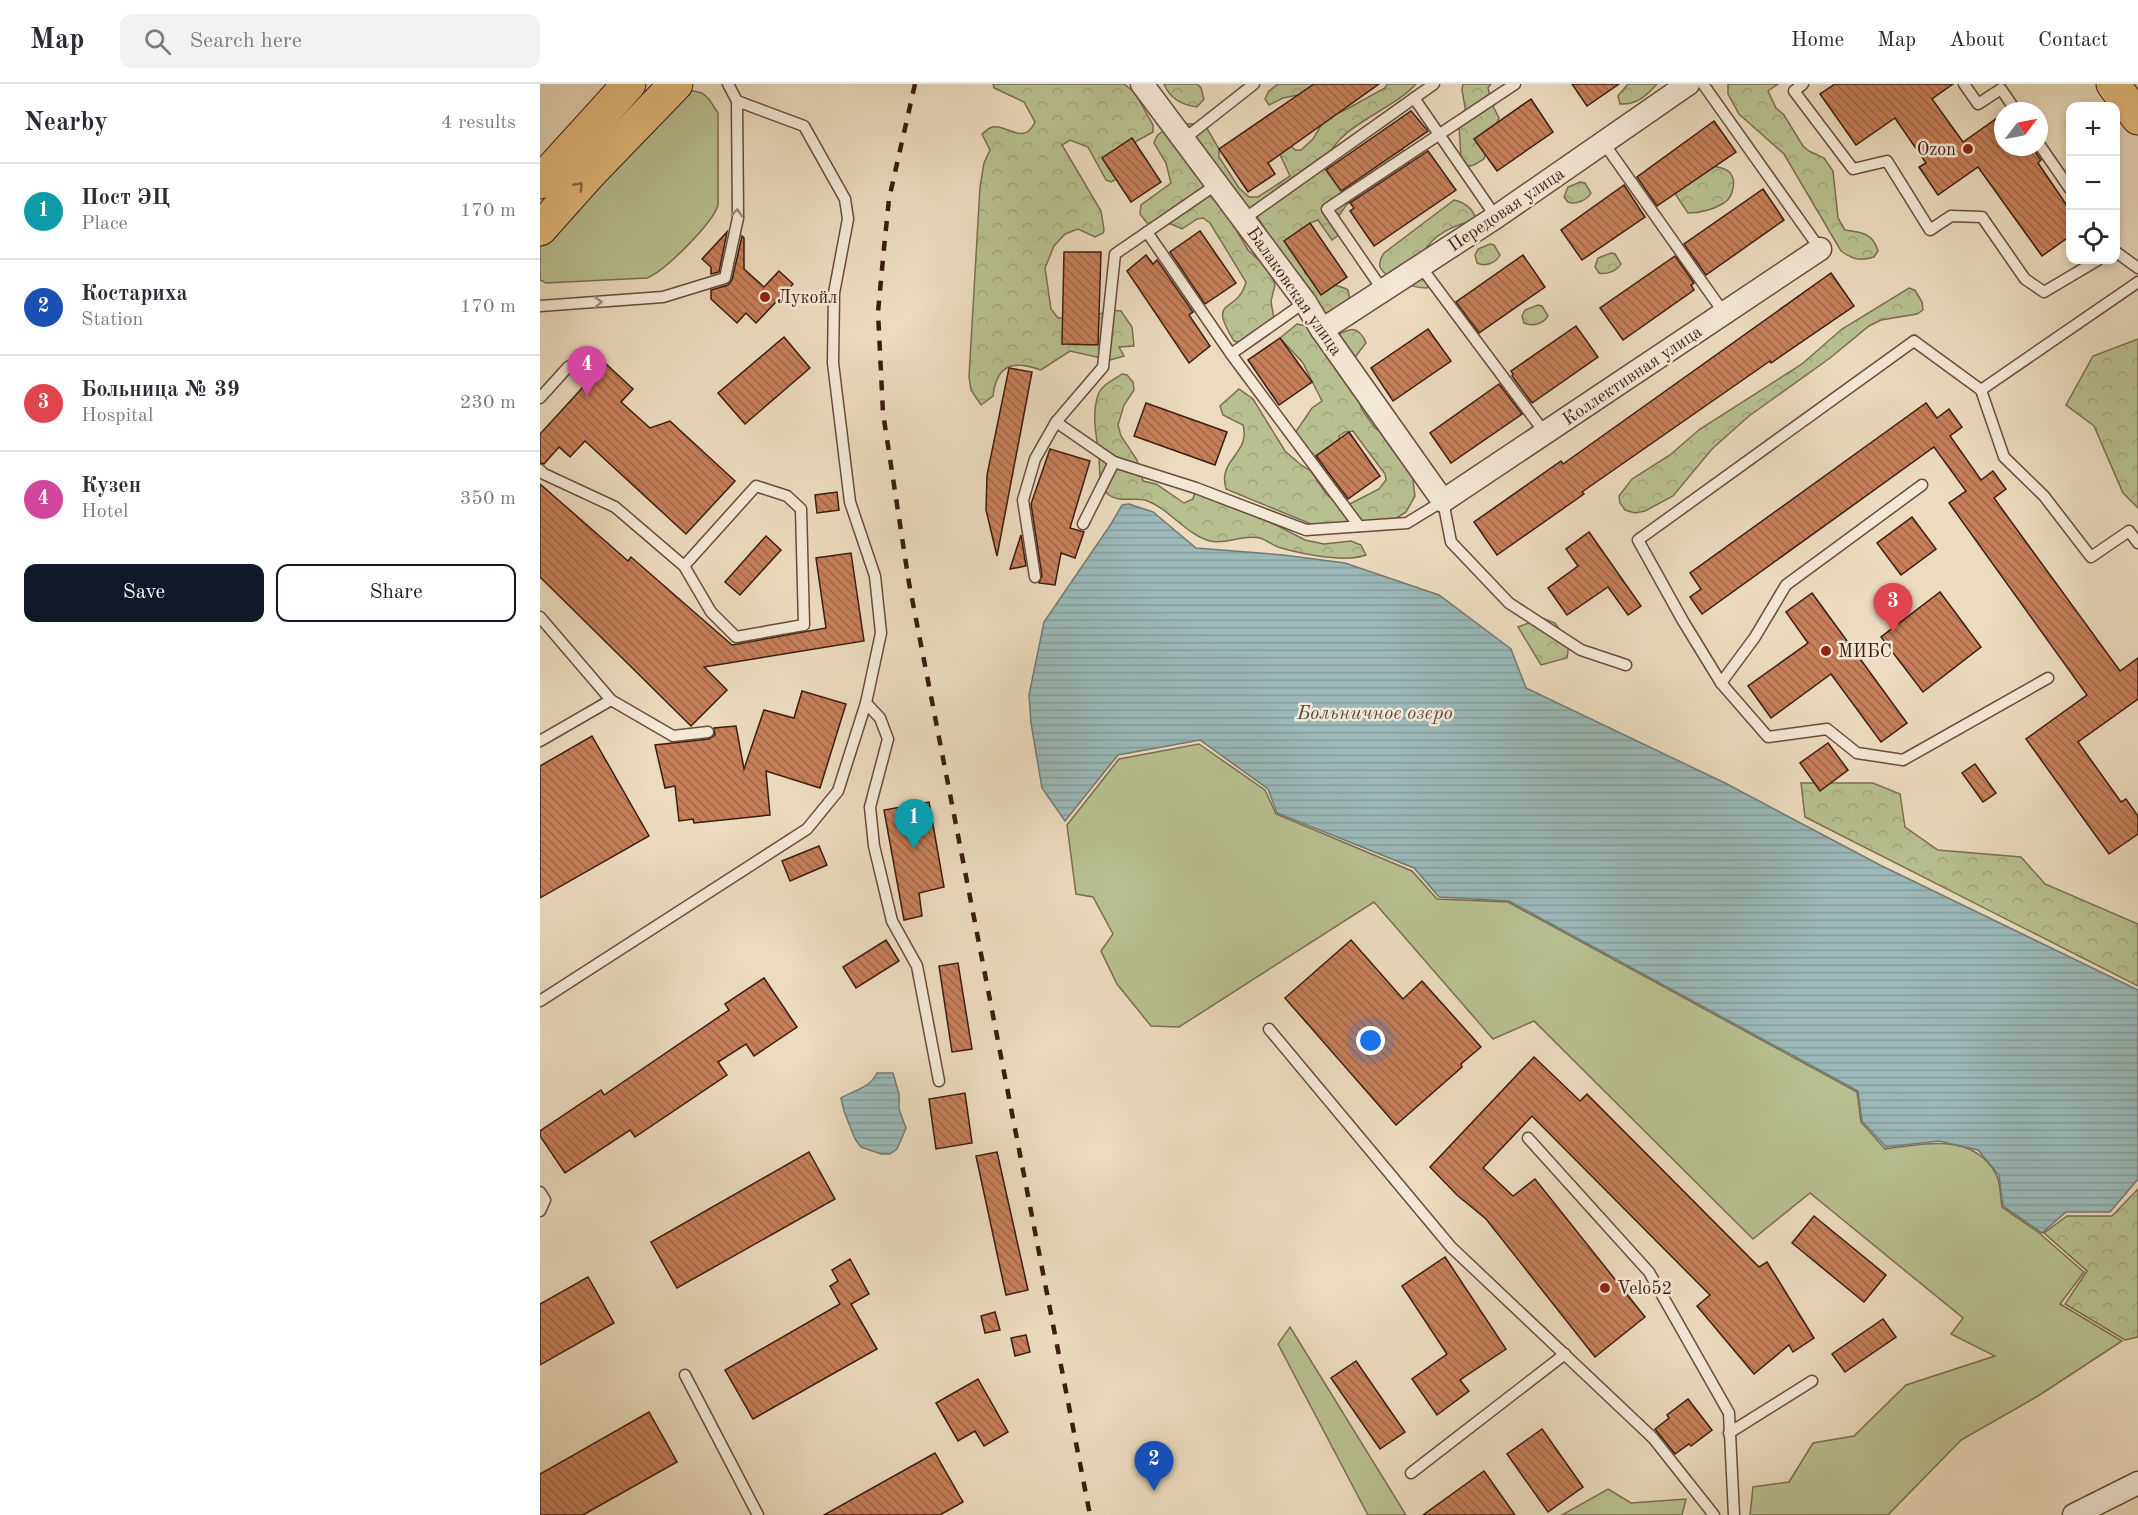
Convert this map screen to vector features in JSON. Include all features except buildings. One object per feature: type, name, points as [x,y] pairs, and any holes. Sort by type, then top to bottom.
[{"type":"main road","points":[[540,182],[629,84]]},
{"type":"main road","points":[[540,229],[590,173],[676,84]]},
{"type":"main road","points":[[2113,84],[2138,118]]},
{"type":"street","name":"Балаковская улица","points":[[1142,84],[1305,302],[1322,330],[1443,501]]},
{"type":"street","name":"Передовая улица","points":[[1322,330],[1384,292],[1496,217],[1688,84]]},
{"type":"street","name":"Коллективная улица","points":[[1443,501],[1820,249]]},
{"type":"street","points":[[2073,1515],[2138,1483]]},
{"type":"lane","points":[[540,306],[663,297],[725,278],[738,218],[736,101],[728,84]]},
{"type":"lane","points":[[1184,139],[1254,84]]},
{"type":"lane","points":[[1244,219],[1434,84]]},
{"type":"lane","points":[[1384,292],[1327,208],[1515,84]]},
{"type":"lane","points":[[1703,84],[1820,249]]},
{"type":"lane","points":[[1803,84],[1794,91],[1853,169],[1887,161],[1930,230],[1952,216],[1982,217],[2025,279],[2044,292],[2091,264]]},
{"type":"lane","points":[[1964,84],[1978,105],[2001,89],[2010,102]]},
{"type":"lane","points":[[1414,98],[1496,217]]},
{"type":"lane","points":[[540,1001],[807,829],[838,791],[866,703],[881,633],[880,621],[875,576],[850,502],[833,363],[834,293],[848,219],[845,199],[804,126],[736,101]]},
{"type":"lane","points":[[1603,142],[1724,313]]},
{"type":"lane","points":[[2047,156],[2066,183]]},
{"type":"lane","points":[[1035,577],[1023,500],[1035,459],[1056,422],[1103,367],[1115,254],[1218,184]]},
{"type":"lane","points":[[1147,232],[1231,354],[1359,526]]},
{"type":"lane","points":[[2120,255],[2138,268]]},
{"type":"lane","points":[[1420,267],[1545,433]]},
{"type":"lane","points":[[1981,390],[2138,282]]},
{"type":"lane","points":[[1231,354],[1305,302]]},
{"type":"lane","points":[[2048,678],[1903,760],[1857,753],[1827,729],[1768,737],[1721,683],[1638,540],[1914,341],[1981,390],[2004,458],[2044,496],[2091,557],[2129,531],[2138,543]]},
{"type":"lane","points":[[540,398],[567,367],[592,355]]},
{"type":"lane","points":[[1056,422],[1114,462],[1196,488],[1306,530],[1407,523],[1443,501],[1451,542],[1509,603],[1581,650],[1626,665]]},
{"type":"lane","points":[[1083,524],[1114,462]]},
{"type":"lane","points":[[540,470],[544,474],[615,507],[684,566],[711,612],[736,637],[804,625],[801,509],[787,496],[756,486],[684,566]]},
{"type":"lane","points":[[1721,683],[1755,637],[1786,585],[1922,485]]},
{"type":"lane","points":[[540,617],[611,700],[673,736],[708,732]]},
{"type":"lane","points":[[540,741],[611,700]]},
{"type":"lane","points":[[866,703],[880,718],[888,739],[870,807],[874,846],[892,921],[917,966],[939,1081]]},
{"type":"lane","points":[[1269,1029],[1451,1247],[1653,1438],[1711,1514]]},
{"type":"lane","points":[[1528,1138],[1649,1272],[1729,1413],[1734,1515]]},
{"type":"lane","points":[[540,1192],[545,1200],[540,1211]]},
{"type":"lane","points":[[1411,1473],[1565,1354]]},
{"type":"lane","points":[[685,1375],[758,1515]]},
{"type":"lane","points":[[1730,1433],[1812,1381]]},
{"type":"green space","points":[[993,84],[1124,84],[1135,93],[1153,125],[1153,132],[1135,142],[1133,163],[1129,171],[1111,182],[1106,180],[1088,147],[1070,140],[1062,145],[1101,211],[1104,230],[1095,237],[1078,229],[1065,234],[1054,246],[1045,268],[1051,309],[1058,318],[1090,318],[1110,310],[1121,311],[1132,327],[1134,346],[1119,347],[1124,356],[1110,360],[1070,351],[1041,370],[1022,365],[1008,367],[998,377],[993,396],[981,405],[971,390],[969,377],[980,187],[984,163],[990,150],[982,134],[989,128],[996,127],[1025,133],[1035,122],[1024,102],[994,88]]},
{"type":"green space","points":[[1164,84],[1197,84],[1201,88],[1204,99],[1197,107],[1186,105],[1173,97]]},
{"type":"green space","points":[[1278,84],[1318,84],[1303,94],[1283,98],[1269,105],[1265,99],[1269,91]]},
{"type":"green space","points":[[1387,84],[1416,84],[1406,94],[1343,136],[1327,159],[1333,168],[1402,149],[1411,168],[1347,204],[1338,217],[1340,234],[1332,240],[1318,220],[1310,223],[1305,273],[1314,280],[1348,290],[1351,304],[1333,316],[1326,314],[1313,302],[1258,218],[1242,208],[1232,223],[1248,250],[1266,267],[1273,279],[1275,285],[1271,301],[1274,319],[1245,343],[1234,341],[1226,327],[1223,311],[1242,292],[1246,282],[1210,223],[1203,218],[1197,219],[1182,229],[1171,224],[1147,223],[1140,214],[1141,205],[1171,183],[1166,163],[1154,143],[1157,137],[1167,129],[1174,127],[1187,124],[1205,125],[1219,149],[1219,157],[1239,188],[1249,197],[1258,197],[1290,176],[1275,144],[1301,150],[1313,139],[1325,119],[1385,88]]},
{"type":"green space","points":[[1463,84],[1491,84],[1488,88],[1499,118],[1490,137],[1484,159],[1466,167],[1461,157],[1459,126],[1466,113]]},
{"type":"green space","points":[[1628,84],[1657,84],[1641,99],[1620,104],[1618,96]]},
{"type":"green space","points":[[1728,84],[1778,84],[1768,91],[1776,108],[1784,115],[1803,146],[1824,158],[1833,171],[1838,218],[1845,230],[1866,234],[1873,240],[1878,251],[1874,257],[1857,259],[1841,251],[1784,154],[1739,114],[1728,94]]},
{"type":"green space","points":[[688,90],[702,93],[718,113],[718,205],[707,223],[676,257],[647,278],[546,283],[540,280],[540,247],[673,101]]},
{"type":"green space","points":[[1713,166],[1729,171],[1732,176],[1734,184],[1730,197],[1716,207],[1688,213],[1676,195],[1675,186]]},
{"type":"green space","points":[[1580,182],[1585,183],[1591,193],[1581,201],[1568,202],[1564,197],[1568,187]]},
{"type":"green space","points":[[1454,200],[1468,207],[1476,220],[1446,231],[1428,246],[1423,253],[1432,275],[1427,288],[1401,282],[1383,272],[1380,263],[1384,253]]},
{"type":"green space","points":[[1490,244],[1494,245],[1500,255],[1498,258],[1487,264],[1477,263],[1475,255],[1478,249]]},
{"type":"green space","points":[[1611,253],[1615,254],[1621,264],[1611,272],[1599,273],[1595,267],[1598,258]]},
{"type":"green space","points":[[1909,288],[1915,290],[1922,302],[1923,310],[1917,314],[1881,320],[1869,326],[1830,358],[1749,416],[1712,449],[1673,496],[1645,511],[1635,513],[1625,510],[1620,503],[1619,496],[1632,479],[1670,455],[1700,429],[1802,364],[1842,329]]},
{"type":"green space","points":[[1538,305],[1542,306],[1548,316],[1546,319],[1534,325],[1524,323],[1522,316],[1525,310]]},
{"type":"green space","points":[[1297,324],[1333,337],[1348,330],[1356,330],[1363,337],[1366,343],[1349,365],[1350,375],[1362,410],[1375,428],[1393,440],[1411,465],[1415,496],[1406,512],[1395,519],[1328,531],[1226,489],[1224,479],[1226,470],[1239,450],[1244,435],[1243,425],[1223,415],[1220,406],[1239,389],[1253,399],[1285,451],[1311,471],[1326,494],[1334,500],[1348,505],[1379,489],[1386,480],[1385,474],[1353,431],[1339,436],[1348,469],[1342,475],[1323,472],[1295,433],[1312,408],[1322,401],[1303,363],[1280,338]]},
{"type":"green space","points":[[2138,339],[2138,508],[2123,493],[2094,426],[2066,405],[2093,356]]},
{"type":"green space","points":[[1122,374],[1127,375],[1133,382],[1134,390],[1124,405],[1118,425],[1121,436],[1137,460],[1143,481],[1156,484],[1184,503],[1193,499],[1196,488],[1205,486],[1305,540],[1324,544],[1351,541],[1361,545],[1366,555],[1335,558],[1312,555],[1281,548],[1254,537],[1222,542],[1210,541],[1193,533],[1154,504],[1141,499],[1117,499],[1109,495],[1100,478],[1095,411],[1100,391]]},
{"type":"green space","points":[[1542,618],[1555,623],[1569,643],[1567,658],[1541,665],[1518,627]]},
{"type":"green space","points":[[1199,744],[1265,790],[1276,814],[1412,871],[1437,899],[1508,902],[1857,1092],[1861,1122],[1885,1149],[1946,1144],[1961,1146],[1974,1152],[1986,1161],[1998,1177],[2002,1207],[2038,1232],[2084,1272],[2060,1304],[2122,1341],[2038,1396],[1961,1440],[1888,1515],[1750,1515],[1753,1487],[1789,1482],[1813,1443],[1854,1436],[1906,1385],[1995,1356],[1951,1334],[1963,1318],[1810,1193],[1753,1239],[1534,1021],[1493,1039],[1374,902],[1179,1027],[1151,1026],[1117,984],[1101,951],[1113,934],[1093,897],[1076,894],[1067,825],[1119,759]]},
{"type":"green space","points":[[1801,783],[1873,783],[1900,794],[1905,827],[1938,850],[2021,857],[2045,884],[2138,924],[2138,986],[1805,817]]},
{"type":"green space","points":[[2138,1189],[2138,1337],[2125,1340],[2065,1304],[2087,1271],[2044,1233],[2067,1216],[2112,1216]]},
{"type":"green space","points":[[1290,1327],[1406,1515],[1368,1515],[1278,1344]]},
{"type":"green space","points":[[1608,1489],[1631,1503],[1686,1499],[1682,1515],[1562,1515]]},
{"type":"water","name":"Больничное озеро","points":[[1129,504],[1153,512],[1196,548],[1345,563],[1439,595],[1511,649],[1526,688],[1725,783],[1880,865],[2138,990],[2138,1179],[2110,1212],[2066,1212],[2042,1233],[2003,1206],[1999,1175],[1978,1150],[1939,1141],[1886,1147],[1862,1121],[1858,1091],[1509,901],[1439,897],[1414,868],[1277,813],[1268,789],[1200,740],[1118,755],[1065,821],[1042,788],[1031,723],[1029,695],[1044,622],[1122,505]]},
{"type":"water","points":[[877,1073],[893,1073],[899,1094],[899,1109],[906,1128],[897,1149],[890,1154],[881,1154],[861,1147],[855,1139],[841,1098],[866,1085]]},
{"type":"railway","points":[[915,84],[889,199],[884,248],[878,312],[883,413],[909,583],[1090,1515]]},
{"type":"place","name":"Ozon","points":[[1968,149]]},
{"type":"place","name":"Лукойл","points":[[765,297]]},
{"type":"place","name":"Кузен","points":[[587,396]]},
{"type":"place","name":"Больница № 39","points":[[1893,633]]},
{"type":"place","name":"МИБС","points":[[1826,651]]},
{"type":"place","name":"Пост ЭЦ","points":[[914,849]]},
{"type":"place","name":"Velo52","points":[[1605,1288]]},
{"type":"place","name":"Костариха","points":[[1154,1491]]}]
